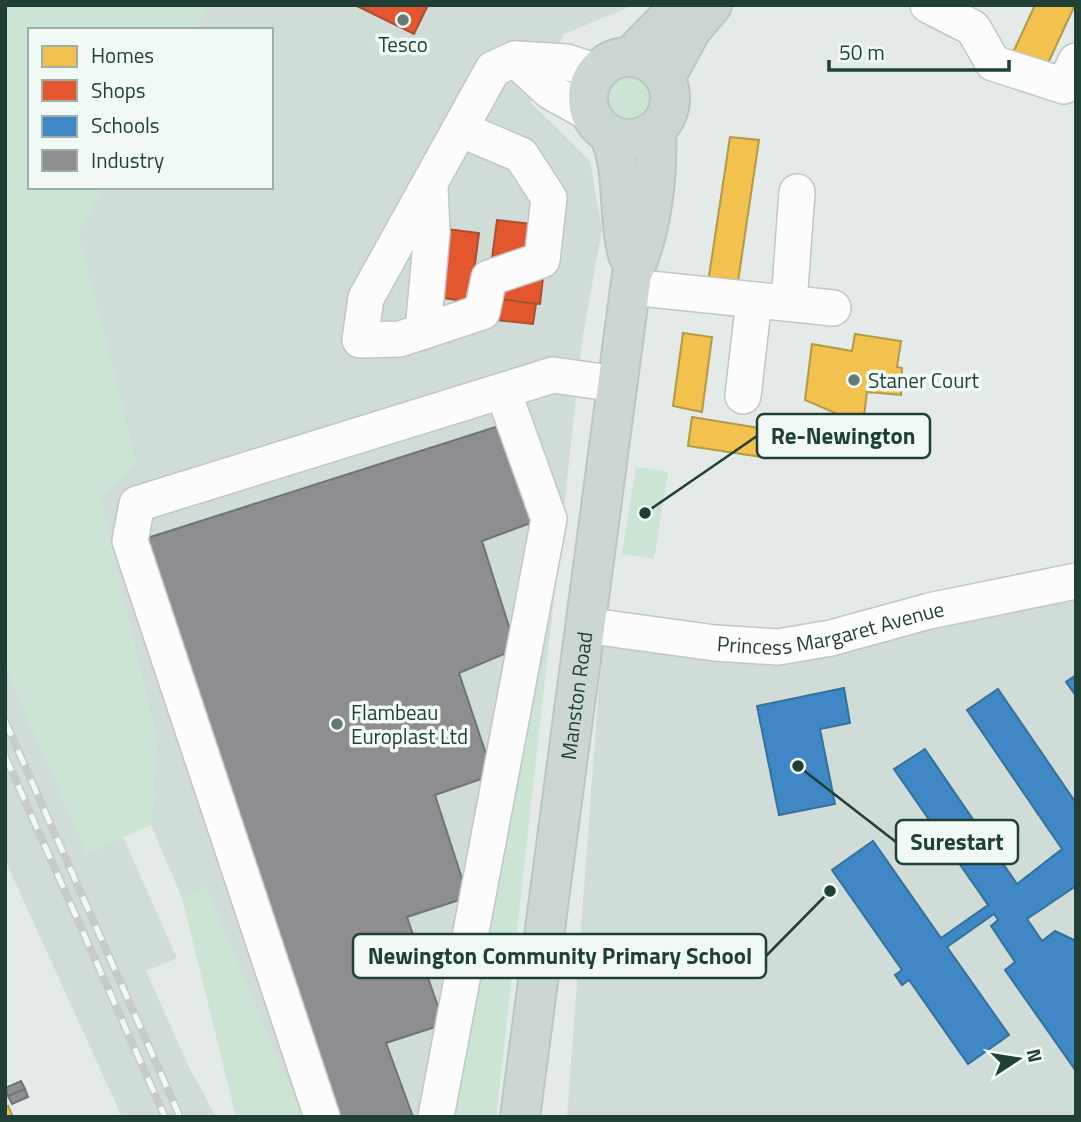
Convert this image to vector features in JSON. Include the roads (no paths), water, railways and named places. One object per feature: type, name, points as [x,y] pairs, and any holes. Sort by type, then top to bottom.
[{"type":"main road","points":[[631,56],[681,5]]},
{"type":"main road","name":"Manston Road","points":[[520,1117],[617,384],[632,280],[645,248],[657,150],[656,129],[670,106],[666,78],[691,30],[712,5]]},
{"type":"main road","points":[[597,72],[612,60],[631,56],[647,61],[666,78]]},
{"type":"main road","name":"Manston Road","points":[[597,72],[588,93],[600,124],[617,151],[624,207],[623,238],[632,280]]},
{"type":"main road","points":[[600,124],[633,139],[656,129]]},
{"type":"street","points":[[928,5],[973,28],[993,63],[1072,82]]},
{"type":"street","points":[[515,59],[551,92],[600,124]]},
{"type":"street","points":[[460,129],[521,155],[549,198],[541,260],[489,278],[482,312],[400,339],[360,340],[366,298],[430,187],[460,129],[494,69],[515,59],[568,62],[597,72]]},
{"type":"street","points":[[423,331],[432,232],[430,187]]},
{"type":"street","points":[[789,303],[797,192]]},
{"type":"street","points":[[632,280],[754,300],[833,308]]},
{"type":"street","points":[[743,396],[754,300]]},
{"type":"street","points":[[322,1117],[130,541],[137,504],[553,375],[617,384]]},
{"type":"street","points":[[436,1117],[548,519],[503,391]]},
{"type":"street","name":"Princess Margaret Avenue","points":[[584,625],[715,642],[778,646],[831,638],[929,611],[1076,581]]},
{"type":"railway","points":[[5,721],[180,1117]]},
{"type":"railway","points":[[5,756],[165,1117]]},
{"type":"place","name":"Tesco","points":[[403,20]]},
{"type":"place","name":"Staner Court","points":[[854,380]]},
{"type":"place","name":"Re-Newington","points":[[645,513]]},
{"type":"place","name":"Flambeau Europlast Ltd","points":[[337,724]]},
{"type":"place","name":"Surestart","points":[[798,766]]},
{"type":"place","name":"Newington Community Primary School","points":[[830,891]]}]
